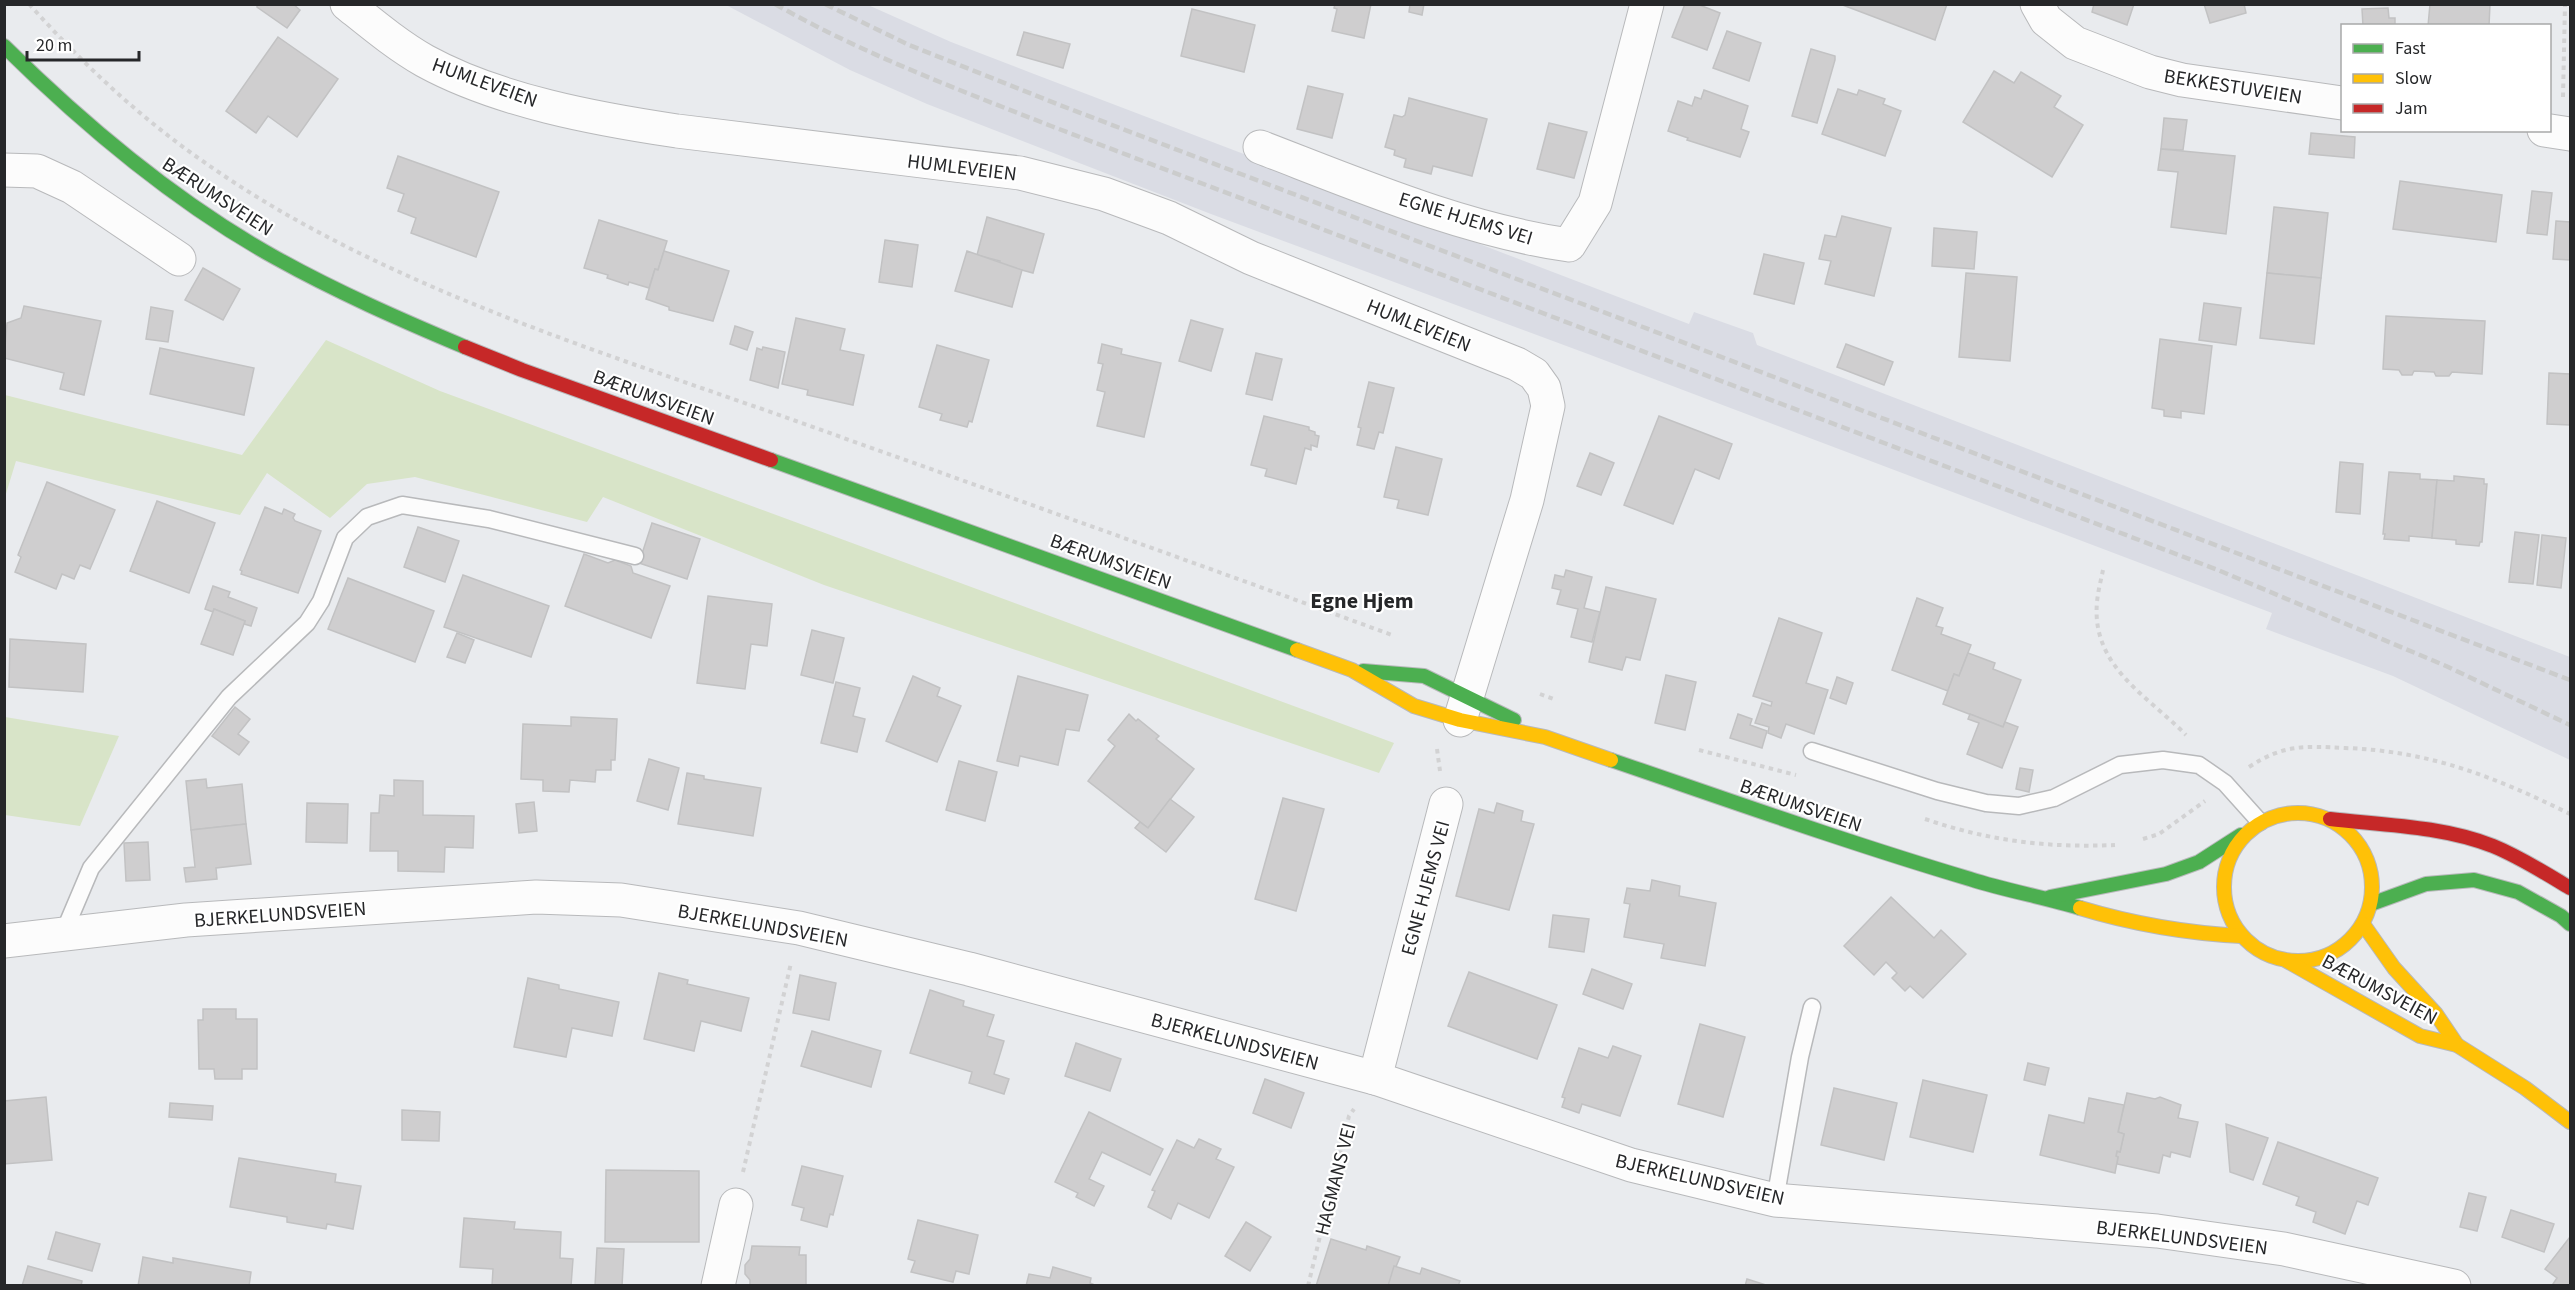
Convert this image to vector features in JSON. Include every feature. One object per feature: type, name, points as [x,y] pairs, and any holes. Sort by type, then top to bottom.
[{"type":"main road","name":"BÆRUMSVEIEN","points":[[4,46],[90,127],[129,159],[243,239],[327,285],[522,370],[1352,670],[1414,706],[1464,708],[1836,838],[2006,890],[2048,898],[2124,921],[2193,933],[2241,936]]},
{"type":"main road","name":"BÆRUMSVEIEN","points":[[1352,670],[1424,676],[1464,708],[1545,737]]},
{"type":"main road","points":[[2330,819],[2351,834],[2365,854],[2372,879],[2371,904],[2363,924],[2340,949],[2315,960],[2288,961],[2262,953],[2241,936],[2227,911],[2223,883],[2230,855],[2253,827],[2280,814],[2302,812],[2330,819],[2440,833],[2485,843],[2533,866],[2571,888]]},
{"type":"main road","name":"BÆRUMSVEIEN","points":[[2048,898],[2166,874],[2199,862],[2253,827]]},
{"type":"main road","points":[[2371,904],[2426,884],[2474,880],[2518,892],[2571,924]]},
{"type":"main road","name":"BÆRUMSVEIEN","points":[[2363,924],[2394,968],[2436,1014],[2457,1045]]},
{"type":"main road","name":"BÆRUMSVEIEN","points":[[2288,961],[2420,1036],[2457,1045],[2525,1088],[2571,1122]]},
{"type":"street","name":"HUMLEVEIEN","points":[[347,4],[388,36],[426,61],[484,86],[566,111],[621,123],[677,131],[1020,173],[1104,194],[1169,218],[1251,258],[1517,364],[1534,374],[1544,388],[1548,406],[1527,500],[1464,708]]},
{"type":"street","name":"EGNE HJEMS VEI","points":[[1260,147],[1380,193],[1523,238],[1569,245],[1595,203],[1647,4]]},
{"type":"street","name":"BEKKESTUVEIEN","points":[[2037,4],[2046,20],[2075,43],[2151,72],[2182,81],[2341,103]]},
{"type":"street","points":[[4,170],[38,171],[72,187],[179,259]]},
{"type":"street","name":"EGNE HJEMS VEI","points":[[1375,1078],[1446,804]]},
{"type":"street","name":"BJERKELUNDSVEIEN","points":[[4,940],[186,920],[536,897],[621,900],[799,928],[969,969],[1375,1078],[1631,1165],[1775,1200],[2157,1231],[2284,1249],[2454,1286]]},
{"type":"street","points":[[718,1286],[736,1206]]},
{"type":"lane","points":[[63,934],[91,868],[229,697],[307,623],[321,601],[345,538],[368,517],[402,505],[489,519],[635,556]]},
{"type":"lane","points":[[1812,751],[1936,790],[1986,803],[2019,807],[2054,798],[2120,765],[2163,760],[2199,765],[2225,783],[2253,827]]},
{"type":"lane","points":[[1775,1200],[1800,1057],[1812,1007]]},
{"type":"path","points":[[29,4],[104,82],[204,163],[304,224],[372,258],[537,328],[1403,639]]},
{"type":"path","points":[[2559,133],[2565,4]]},
{"type":"path","points":[[2103,570],[2097,604],[2101,634],[2109,659],[2128,683],[2185,734],[2194,746],[2199,765]]},
{"type":"path","name":"EGNE HJEMS VEI","points":[[1438,744],[1436,756],[1446,804]]},
{"type":"path","points":[[736,1206],[799,928]]},
{"type":"path","name":"HAGMANS VEI","points":[[1308,1286],[1349,1116],[1375,1078]]},
{"type":"shaded area","points":[[726,5],[868,5],[951,42],[1689,324],[1694,312],[1753,333],[1757,345],[2570,657],[2570,760],[2393,676],[2266,629],[2272,613],[1211,214],[927,104],[850,70]]},
{"type":"green space","points":[[326,340],[440,391],[1394,743],[1379,773],[824,585],[603,497],[587,522],[415,477],[367,484],[330,518],[267,473],[240,515],[16,461],[5,497],[5,395],[242,455]]},
{"type":"green space","points":[[5,717],[119,736],[80,826],[5,815]]},
{"type":"building","points":[[257,4],[293,4],[300,10],[287,28],[257,7]]},
{"type":"building","points":[[1335,4],[1371,4],[1364,38],[1332,31],[1337,9],[1334,8]]},
{"type":"building","points":[[1410,4],[1424,4],[1422,15],[1409,12]]},
{"type":"building","points":[[1685,4],[1697,4],[1720,13],[1707,50],[1672,37]]},
{"type":"building","points":[[1840,4],[1947,4],[1935,40]]},
{"type":"building","points":[[2094,4],[2134,4],[2127,25],[2092,12]]},
{"type":"building","points":[[2204,4],[2244,4],[2246,13],[2210,23]]},
{"type":"building","points":[[2430,4],[2490,4],[2489,24],[2428,24]]},
{"type":"building","points":[[2388,8],[2389,18],[2395,18],[2395,24],[2363,24],[2362,9]]},
{"type":"building","points":[[1192,9],[1255,25],[1244,72],[1181,56]]},
{"type":"building","points":[[1727,31],[1761,43],[1749,81],[1713,68]]},
{"type":"building","points":[[1024,32],[1070,44],[1063,68],[1017,55]]},
{"type":"building","points":[[278,37],[338,79],[297,137],[268,116],[256,133],[226,111]]},
{"type":"building","points":[[1811,49],[1835,56],[1817,123],[1792,116]]},
{"type":"building","points":[[1994,71],[2014,83],[2021,72],[2061,96],[2054,107],[2083,125],[2052,177],[1963,122]]},
{"type":"building","points":[[1308,86],[1343,94],[1332,138],[1297,129]]},
{"type":"building","points":[[1838,89],[1857,95],[1859,90],[1885,99],[1883,104],[1901,111],[1885,156],[1822,134]]},
{"type":"building","points":[[1704,90],[1748,106],[1741,129],[1749,132],[1740,157],[1687,140],[1688,138],[1668,131],[1678,101],[1692,106],[1695,97],[1701,99]]},
{"type":"building","points":[[1409,98],[1487,119],[1472,176],[1433,166],[1431,174],[1404,167],[1406,159],[1394,155],[1395,150],[1385,147],[1394,115],[1402,117],[1405,115]]},
{"type":"building","points":[[2164,118],[2187,120],[2183,150],[2161,149]]},
{"type":"building","points":[[1549,123],[1587,132],[1574,178],[1537,169]]},
{"type":"building","points":[[2311,133],[2355,137],[2354,158],[2309,154]]},
{"type":"building","points":[[2161,149],[2235,156],[2226,234],[2171,227],[2178,172],[2158,170]]},
{"type":"building","points":[[398,156],[499,192],[476,257],[411,233],[416,218],[398,211],[404,194],[387,188]]},
{"type":"building","points":[[2400,181],[2502,195],[2496,242],[2393,229]]},
{"type":"building","points":[[2532,191],[2552,193],[2547,235],[2527,233]]},
{"type":"building","points":[[2274,207],[2328,213],[2321,278],[2267,273]]},
{"type":"building","points":[[1842,216],[1891,228],[1874,296],[1825,284],[1831,261],[1819,259],[1825,235],[1836,237]]},
{"type":"building","points":[[987,217],[1044,234],[1033,273],[999,264],[1000,261],[977,255]]},
{"type":"building","points":[[599,220],[667,241],[658,270],[655,269],[649,288],[629,282],[628,285],[607,278],[608,275],[584,268]]},
{"type":"building","points":[[2556,221],[2570,222],[2570,260],[2553,259]]},
{"type":"building","points":[[1934,228],[1977,232],[1974,269],[1932,266]]},
{"type":"building","points":[[885,240],[918,245],[912,287],[879,282]]},
{"type":"building","points":[[664,251],[729,271],[713,321],[669,310],[669,307],[646,299],[655,269],[658,270]]},
{"type":"building","points":[[967,251],[1022,270],[1012,307],[955,291]]},
{"type":"building","points":[[1764,254],[1804,263],[1794,304],[1754,294]]},
{"type":"building","points":[[203,268],[240,289],[223,320],[185,300]]},
{"type":"building","points":[[1966,273],[2017,277],[2010,361],[1959,357]]},
{"type":"building","points":[[2267,273],[2321,278],[2314,344],[2260,338]]},
{"type":"building","points":[[2204,303],[2241,308],[2236,345],[2199,340]]},
{"type":"building","points":[[24,306],[101,321],[84,395],[60,389],[64,373],[4,358],[7,323],[21,318]]},
{"type":"building","points":[[151,307],[173,311],[168,342],[146,339]]},
{"type":"building","points":[[2386,316],[2485,321],[2482,374],[2452,372],[2449,376],[2436,376],[2434,372],[2414,371],[2412,375],[2402,375],[2399,370],[2383,369]]},
{"type":"building","points":[[796,318],[845,329],[840,350],[864,355],[853,405],[807,395],[808,390],[782,384]]},
{"type":"building","points":[[1191,320],[1223,329],[1211,371],[1179,361]]},
{"type":"building","points":[[735,326],[753,332],[747,350],[730,344]]},
{"type":"building","points":[[2160,339],[2212,346],[2204,414],[2181,411],[2181,418],[2164,416],[2164,410],[2152,408]]},
{"type":"building","points":[[1102,344],[1122,349],[1121,354],[1161,363],[1144,437],[1097,426],[1105,392],[1097,390],[1103,364],[1098,363]]},
{"type":"building","points":[[1846,344],[1893,362],[1884,385],[1837,367]]},
{"type":"building","points":[[937,345],[989,360],[972,422],[969,421],[967,427],[940,420],[942,414],[919,407]]},
{"type":"building","points":[[763,347],[785,352],[778,388],[750,380],[757,348],[762,350]]},
{"type":"building","points":[[160,348],[254,368],[244,415],[150,394]]},
{"type":"building","points":[[1256,353],[1282,359],[1272,400],[1246,394]]},
{"type":"building","points":[[2549,373],[2570,374],[2570,425],[2547,424]]},
{"type":"building","points":[[1369,382],[1394,388],[1383,433],[1379,432],[1374,449],[1357,445],[1361,428],[1358,427]]},
{"type":"building","points":[[1264,416],[1309,427],[1309,430],[1319,436],[1317,447],[1311,445],[1311,450],[1305,448],[1296,484],[1265,476],[1267,469],[1251,465]]},
{"type":"building","points":[[1659,416],[1732,444],[1719,479],[1695,469],[1673,524],[1624,505]]},
{"type":"building","points":[[1396,447],[1442,459],[1428,515],[1397,508],[1399,500],[1384,497]]},
{"type":"building","points":[[1590,453],[1614,463],[1601,495],[1577,486]]},
{"type":"building","points":[[2340,462],[2363,464],[2360,514],[2336,512]]},
{"type":"building","points":[[2389,472],[2420,474],[2420,479],[2437,480],[2432,538],[2409,536],[2409,541],[2384,539]]},
{"type":"building","points":[[2454,476],[2484,479],[2484,484],[2487,484],[2482,542],[2479,546],[2456,544],[2456,540],[2432,538],[2437,480],[2454,481]]},
{"type":"building","points":[[47,482],[115,510],[90,569],[80,565],[74,579],[62,574],[56,589],[15,572],[21,557],[18,555]]},
{"type":"building","points":[[157,501],[215,523],[189,593],[130,571]]},
{"type":"building","points":[[265,507],[282,514],[284,509],[295,514],[293,518],[295,521],[321,531],[298,593],[241,574],[240,570]]},
{"type":"building","points":[[652,523],[700,539],[687,579],[639,563]]},
{"type":"building","points":[[418,527],[459,541],[445,582],[404,567]]},
{"type":"building","points":[[2515,532],[2539,535],[2533,584],[2509,582]]},
{"type":"building","points":[[2542,535],[2566,538],[2561,588],[2537,585]]},
{"type":"building","points":[[584,554],[608,563],[615,560],[631,566],[633,573],[670,586],[651,638],[565,606]]},
{"type":"building","points":[[1566,570],[1592,577],[1584,608],[1600,612],[1592,642],[1571,637],[1578,609],[1557,604],[1561,590],[1552,588],[1555,575],[1564,577]]},
{"type":"building","points":[[463,575],[549,606],[531,657],[444,627]]},
{"type":"building","points":[[348,578],[434,611],[415,662],[328,629]]},
{"type":"building","points":[[213,586],[230,592],[228,597],[257,608],[251,626],[244,624],[245,621],[214,609],[213,612],[205,609]]},
{"type":"building","points":[[1606,587],[1656,599],[1640,660],[1626,657],[1622,670],[1589,662]]},
{"type":"building","points":[[708,596],[772,604],[767,646],[751,644],[745,689],[697,683]]},
{"type":"building","points":[[1917,598],[1943,608],[1936,626],[1943,628],[1941,634],[1971,645],[1959,676],[1954,674],[1948,691],[1892,670]]},
{"type":"building","points":[[214,609],[245,621],[233,655],[201,644]]},
{"type":"building","points":[[1779,618],[1822,633],[1806,683],[1828,690],[1814,734],[1786,724],[1781,738],[1768,733],[1769,727],[1755,723],[1762,703],[1771,706],[1772,702],[1753,696]]},
{"type":"building","points":[[812,630],[844,638],[833,683],[801,675]]},
{"type":"building","points":[[457,633],[474,640],[465,663],[447,657]]},
{"type":"building","points":[[10,639],[86,644],[83,692],[9,687]]},
{"type":"building","points":[[1968,653],[1995,663],[1993,669],[2021,680],[2003,727],[1943,704],[1954,674],[1959,676]]},
{"type":"building","points":[[1666,675],[1696,682],[1685,730],[1655,723]]},
{"type":"building","points":[[913,676],[940,688],[937,696],[961,706],[937,762],[886,741]]},
{"type":"building","points":[[1018,676],[1088,695],[1079,731],[1066,729],[1058,765],[1020,756],[1018,766],[997,761]]},
{"type":"building","points":[[1837,677],[1853,683],[1846,704],[1830,698]]},
{"type":"building","points":[[836,682],[860,688],[853,716],[865,719],[857,752],[821,743]]},
{"type":"building","points":[[235,707],[250,719],[238,734],[249,742],[239,755],[212,736]]},
{"type":"building","points":[[1129,714],[1159,736],[1156,739],[1194,769],[1148,828],[1088,781],[1115,746],[1108,740]]},
{"type":"building","points":[[1738,714],[1752,719],[1750,725],[1767,731],[1762,748],[1730,738]]},
{"type":"building","points":[[1970,714],[2003,727],[2005,722],[2018,727],[2002,768],[1967,754],[1979,723],[1968,719]]},
{"type":"building","points":[[571,717],[617,719],[615,760],[611,760],[611,770],[596,770],[595,782],[570,780],[569,792],[543,791],[543,780],[521,779],[523,724],[571,726]]},
{"type":"building","points":[[649,759],[679,768],[668,810],[637,801]]},
{"type":"building","points":[[959,761],[997,772],[985,821],[946,810]]},
{"type":"building","points":[[2020,768],[2033,770],[2029,792],[2016,789]]},
{"type":"building","points":[[687,773],[704,776],[704,779],[761,788],[753,836],[678,824]]},
{"type":"building","points":[[206,779],[207,788],[242,784],[246,824],[191,830],[186,781]]},
{"type":"building","points":[[394,780],[423,781],[423,815],[474,816],[473,848],[445,847],[444,872],[398,871],[398,851],[370,851],[371,813],[379,813],[380,795],[394,796]]},
{"type":"building","points":[[1283,798],[1324,809],[1296,911],[1255,899]]},
{"type":"building","points":[[1170,799],[1194,817],[1166,852],[1135,828],[1140,822],[1148,828]]},
{"type":"building","points":[[534,802],[537,831],[519,833],[516,804]]},
{"type":"building","points":[[307,803],[348,804],[347,843],[306,842]]},
{"type":"building","points":[[1497,803],[1523,811],[1521,821],[1534,824],[1509,910],[1456,896],[1479,809],[1494,813]]},
{"type":"building","points":[[246,824],[251,864],[216,868],[217,879],[186,882],[184,868],[195,867],[191,830]]},
{"type":"building","points":[[148,842],[150,880],[126,881],[124,843]]},
{"type":"building","points":[[1652,880],[1680,886],[1679,896],[1716,903],[1705,966],[1661,958],[1664,944],[1624,937],[1630,904],[1624,903],[1627,888],[1650,891]]},
{"type":"building","points":[[1891,897],[1934,938],[1941,930],[1966,954],[1923,998],[1910,986],[1905,991],[1892,978],[1897,973],[1886,962],[1874,975],[1844,946]]},
{"type":"building","points":[[1553,915],[1589,919],[1584,952],[1549,947]]},
{"type":"building","points":[[1592,969],[1632,984],[1623,1009],[1583,994]]},
{"type":"building","points":[[1469,972],[1557,1005],[1537,1059],[1448,1026]]},
{"type":"building","points":[[659,973],[688,980],[687,984],[749,998],[741,1031],[701,1021],[694,1051],[644,1039]]},
{"type":"building","points":[[800,975],[836,983],[829,1020],[793,1013]]},
{"type":"building","points":[[528,978],[559,985],[559,989],[619,1002],[612,1036],[572,1028],[566,1057],[514,1047]]},
{"type":"building","points":[[930,990],[964,1001],[963,1006],[994,1015],[987,1036],[1004,1041],[994,1074],[1009,1079],[1004,1094],[969,1083],[972,1072],[910,1053]]},
{"type":"building","points":[[203,1009],[236,1009],[236,1019],[257,1019],[257,1069],[242,1069],[242,1079],[215,1079],[214,1069],[199,1069],[198,1020],[203,1020]]},
{"type":"building","points":[[1700,1024],[1745,1037],[1723,1117],[1678,1104]]},
{"type":"building","points":[[812,1031],[881,1051],[871,1087],[801,1066]]},
{"type":"building","points":[[1076,1043],[1121,1059],[1110,1091],[1065,1076]]},
{"type":"building","points":[[1613,1046],[1641,1056],[1620,1116],[1582,1104],[1579,1113],[1562,1107],[1565,1098],[1562,1097],[1579,1048],[1608,1058]]},
{"type":"building","points":[[2028,1063],[2049,1068],[2045,1085],[2024,1080]]},
{"type":"building","points":[[1265,1079],[1304,1093],[1291,1128],[1253,1113]]},
{"type":"building","points":[[1923,1080],[1987,1095],[1973,1152],[1910,1137]]},
{"type":"building","points":[[1834,1088],[1897,1103],[1884,1160],[1821,1145]]},
{"type":"building","points":[[2127,1093],[2155,1099],[2160,1097],[2181,1105],[2178,1118],[2198,1122],[2190,1157],[2171,1152],[2170,1157],[2163,1155],[2159,1173],[2117,1164],[2117,1151],[2120,1152],[2124,1134],[2118,1132]]},
{"type":"building","points":[[46,1097],[52,1160],[4,1164],[4,1101]]},
{"type":"building","points":[[2089,1098],[2124,1105],[2118,1132],[2124,1134],[2120,1152],[2117,1151],[2115,1173],[2040,1155],[2049,1115],[2084,1123]]},
{"type":"building","points":[[170,1103],[213,1106],[212,1120],[169,1117]]},
{"type":"building","points":[[402,1110],[440,1112],[439,1141],[402,1140]]},
{"type":"building","points":[[1089,1112],[1163,1149],[1150,1175],[1102,1152],[1089,1179],[1104,1186],[1094,1206],[1076,1197],[1078,1193],[1055,1182]]},
{"type":"building","points":[[2226,1124],[2268,1138],[2253,1180],[2230,1172]]},
{"type":"building","points":[[1199,1139],[1221,1149],[1216,1159],[1234,1167],[1209,1218],[1178,1203],[1171,1219],[1148,1207],[1155,1191],[1152,1190],[1177,1140],[1194,1148]]},
{"type":"building","points":[[2278,1142],[2378,1178],[2368,1205],[2357,1201],[2345,1234],[2313,1222],[2316,1212],[2296,1205],[2299,1197],[2263,1184]]},
{"type":"building","points":[[239,1158],[336,1174],[335,1182],[361,1186],[353,1229],[327,1224],[326,1229],[287,1222],[287,1217],[230,1207]]},
{"type":"building","points":[[802,1166],[843,1176],[833,1215],[830,1214],[827,1227],[801,1220],[804,1208],[792,1205]]},
{"type":"building","points":[[606,1170],[699,1171],[699,1242],[605,1242]]},
{"type":"building","points":[[2469,1193],[2486,1197],[2477,1231],[2460,1227]]},
{"type":"building","points":[[2511,1210],[2554,1224],[2544,1252],[2502,1237]]},
{"type":"building","points":[[464,1218],[515,1222],[514,1229],[561,1232],[560,1258],[573,1259],[571,1286],[492,1286],[493,1269],[460,1267]]},
{"type":"building","points":[[918,1220],[978,1235],[969,1274],[956,1271],[953,1282],[911,1272],[915,1261],[908,1259]]},
{"type":"building","points":[[1246,1222],[1271,1237],[1250,1271],[1225,1256]]},
{"type":"building","points":[[56,1232],[100,1244],[92,1271],[48,1259]]},
{"type":"building","points":[[2570,1237],[2570,1286],[2555,1286],[2553,1284],[2557,1278],[2545,1269]]},
{"type":"building","points":[[1331,1239],[1366,1250],[1367,1246],[1400,1257],[1388,1286],[1316,1286]]},
{"type":"building","points":[[752,1246],[800,1247],[799,1255],[806,1255],[806,1286],[750,1286],[750,1280],[745,1274],[745,1265],[750,1259]]},
{"type":"building","points":[[597,1248],[624,1249],[622,1286],[595,1286]]},
{"type":"building","points":[[143,1257],[173,1263],[173,1258],[251,1272],[249,1286],[138,1286]]},
{"type":"building","points":[[28,1266],[82,1281],[81,1286],[22,1286]]},
{"type":"building","points":[[1394,1266],[1420,1274],[1422,1268],[1460,1281],[1458,1286],[1388,1286]]},
{"type":"building","points":[[1053,1267],[1091,1278],[1090,1283],[1097,1286],[1026,1286],[1029,1274],[1050,1278]]},
{"type":"building","points":[[1747,1279],[1769,1286],[1745,1286]]},
{"type":"railway","points":[[775,4],[876,55],[1016,112],[2218,570],[2446,666],[2570,725]]},
{"type":"railway","points":[[825,4],[909,45],[1057,104],[2570,680]]},
{"type":"traffic: fast","points":[[4,46],[99,134],[202,213],[276,258],[322,282],[465,347]]},
{"type":"traffic: fast","points":[[771,460],[1297,650]]},
{"type":"traffic: fast","points":[[1363,671],[1424,676],[1514,720]]},
{"type":"traffic: fast","points":[[1611,760],[1925,865],[2080,908]]},
{"type":"traffic: fast","points":[[2050,897],[2166,874],[2199,862],[2241,835]]},
{"type":"traffic: fast","points":[[2371,904],[2426,884],[2474,880],[2518,892],[2561,916],[2570,924]]},
{"type":"traffic: slow","points":[[1297,650],[1352,670],[1414,706],[1460,720],[1545,737],[1611,760]]},
{"type":"traffic: slow","points":[[2298,813],[2326,818],[2351,834],[2367,859],[2372,887],[2367,915],[2351,940],[2326,956],[2298,961],[2270,956],[2245,940],[2229,915],[2224,887],[2229,859],[2245,834],[2270,818],[2298,813]]},
{"type":"traffic: slow","points":[[2080,908],[2160,927],[2241,936]]},
{"type":"traffic: slow","points":[[2363,924],[2394,968],[2436,1014],[2457,1045]]},
{"type":"traffic: slow","points":[[2287,961],[2420,1036],[2457,1045],[2525,1088],[2570,1122]]},
{"type":"traffic: jam","points":[[465,347],[522,370],[771,460]]},
{"type":"traffic: jam","points":[[2330,819],[2413,827],[2474,839],[2513,855],[2570,888]]},
{"type":"district","name":"Egne Hjem","points":[[1362,600]]}]
